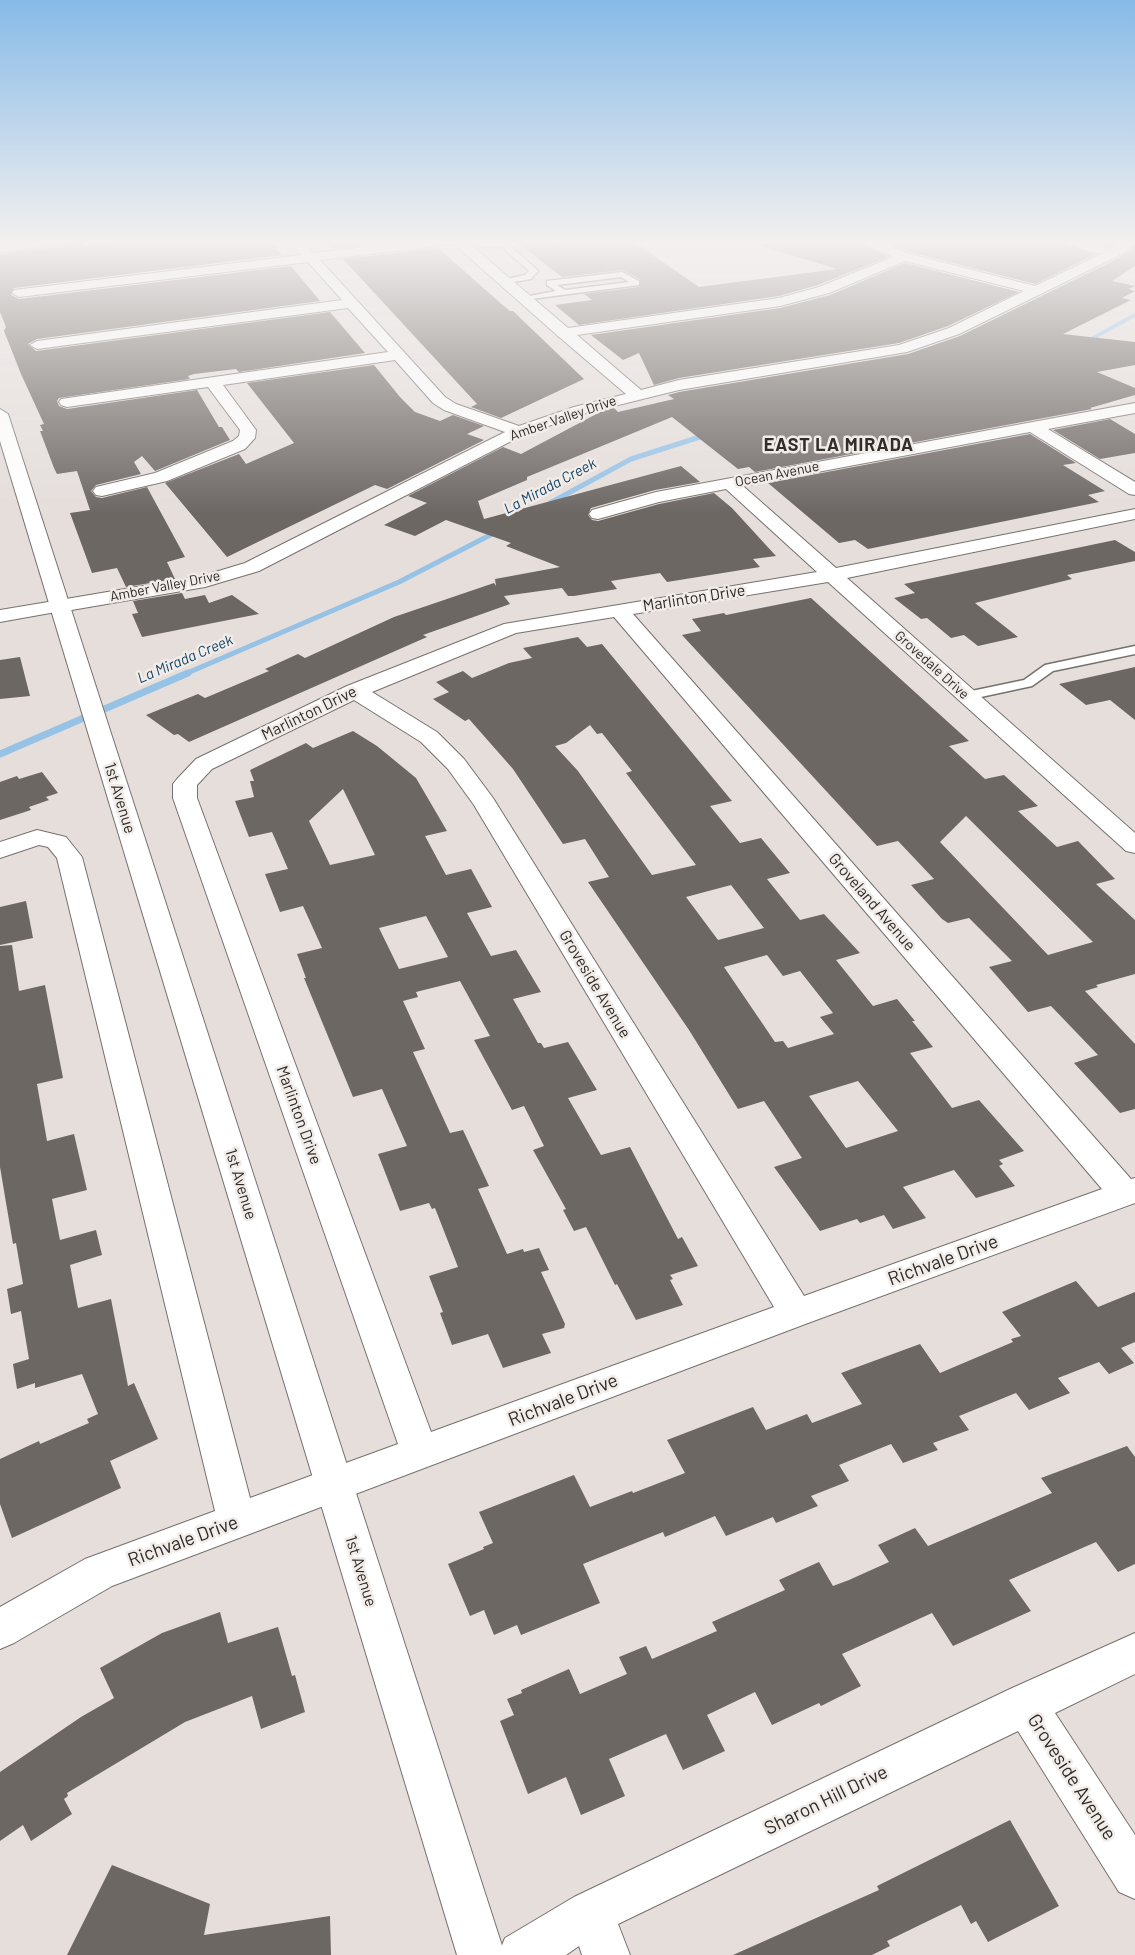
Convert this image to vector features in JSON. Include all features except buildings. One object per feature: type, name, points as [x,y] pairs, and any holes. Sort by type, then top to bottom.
[{"type":"street","points":[[37,345],[140,331]]},
{"type":"street","points":[[377,331],[439,400],[450,407],[519,431]]},
{"type":"street","points":[[563,332],[569,331]]},
{"type":"street","name":"Amber Valley Drive","points":[[0,616],[205,581],[252,566],[519,431],[580,410],[636,394],[902,349],[955,331]]},
{"type":"street","points":[[563,332],[636,394]]},
{"type":"street","points":[[67,402],[398,355]]},
{"type":"street","points":[[102,492],[161,477],[239,445],[247,438],[248,430],[213,382]]},
{"type":"street","name":"Ocean Avenue","points":[[598,514],[656,497],[1135,408]]},
{"type":"street","name":"1st Avenue","points":[[0,414],[481,1955]]},
{"type":"street","points":[[1033,427],[1135,490]]},
{"type":"street","name":"Grovedale Drive","points":[[729,483],[1135,846]]},
{"type":"street","name":"Marlinton Drive","points":[[420,1453],[185,798],[185,784],[204,764],[355,691],[511,628],[832,575],[1135,514]]},
{"type":"street","name":"Groveland Avenue","points":[[620,610],[1130,1192]]},
{"type":"street","name":"Groveside Avenue","points":[[355,691],[429,737],[456,764],[486,804],[796,1313]]},
{"type":"street","points":[[0,852],[37,837],[57,842],[69,857],[237,1521]]},
{"type":"street","name":"Richvale Drive","points":[[0,1629],[99,1572],[335,1486],[796,1313],[1130,1192]]},
{"type":"street","name":"Sharon Hill Drive","points":[[522,1955],[590,1913],[1135,1653]]},
{"type":"street","name":"Groveside Avenue","points":[[1025,1704],[1135,1876]]},
{"type":"street","points":[[590,1913],[606,1955]]},
{"type":"lane","points":[[967,696],[1028,683],[1049,668],[1135,650]]},
{"type":"waterway","name":"La Mirada Creek","points":[[1086,342],[1106,331]]},
{"type":"waterway","name":"La Mirada Creek","points":[[550,503],[631,459],[706,435]]},
{"type":"waterway","name":"La Mirada Creek","points":[[185,674],[399,582],[498,531]]},
{"type":"waterway","name":"La Mirada Creek","points":[[0,754],[188,673]]},
{"type":"district","name":"EAST LA MIRADA","points":[[839,445]]}]
